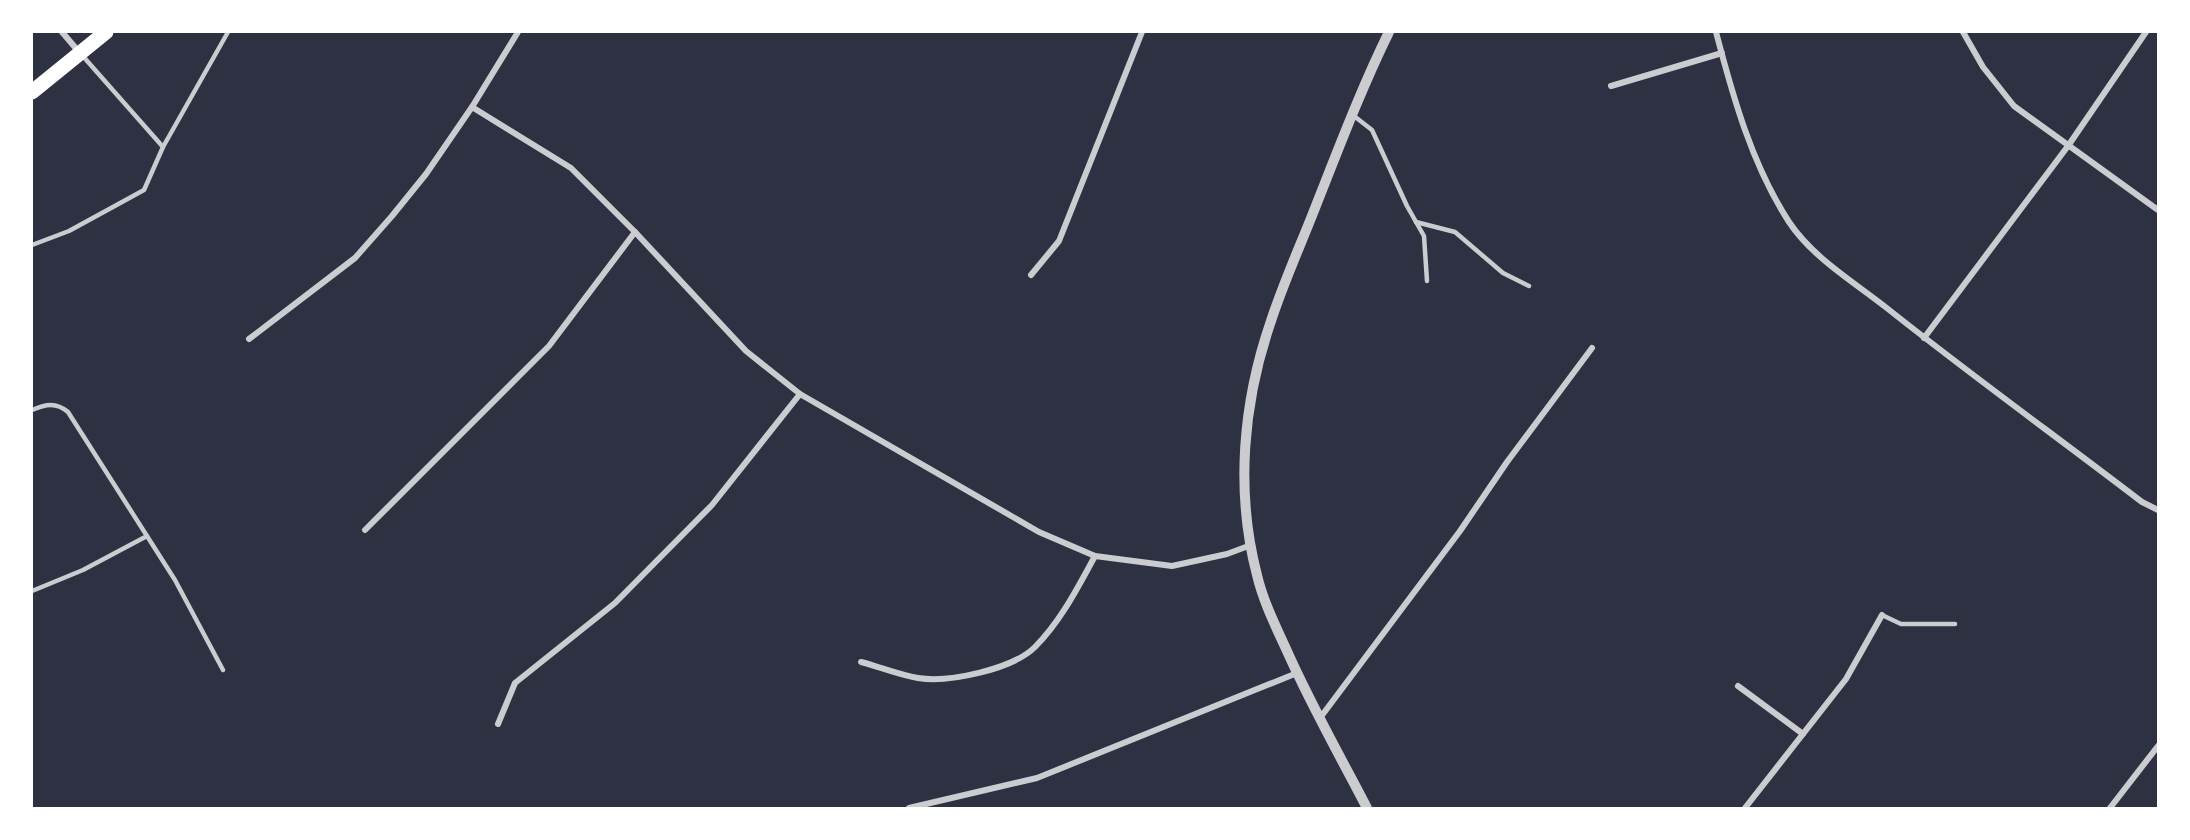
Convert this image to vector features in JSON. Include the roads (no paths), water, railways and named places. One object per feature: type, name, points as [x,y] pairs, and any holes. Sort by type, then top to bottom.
[{"type":"main road","points":[[32,92],[106,32]]},
{"type":"street","points":[[62,32],[80,52]]},
{"type":"street","points":[[249,339],[355,258],[426,174],[472,107],[518,32]]},
{"type":"street","points":[[1032,275],[1059,241],[1142,32]]},
{"type":"street","points":[[1367,808],[1297,673],[1268,609],[1257,576],[1251,545],[1246,510],[1244,463],[1246,429],[1253,383],[1271,319],[1352,115],[1389,32]]},
{"type":"street","points":[[1716,32],[1761,174],[1790,223],[1812,250],[1924,338],[2142,502],[2158,510]]},
{"type":"street","points":[[1963,32],[1983,67],[2014,106],[2158,210]]},
{"type":"street","points":[[1924,338],[2068,146],[2146,32]]},
{"type":"street","points":[[1611,86],[1722,53]]},
{"type":"street","points":[[472,107],[572,168],[746,351],[800,394],[1039,532],[1095,556],[1172,566],[1227,554],[1251,545]]},
{"type":"street","points":[[365,530],[549,346],[635,232]]},
{"type":"street","points":[[1320,718],[1460,531],[1507,462],[1592,348]]},
{"type":"street","points":[[498,724],[516,683],[615,603],[712,505],[800,394]]},
{"type":"street","points":[[861,662],[919,678],[957,679],[1003,666],[1034,649],[1063,613],[1095,556]]},
{"type":"street","points":[[1745,808],[1846,679],[1882,615]]},
{"type":"street","points":[[909,808],[1037,778],[1297,673]]},
{"type":"street","points":[[1738,686],[1803,734]]},
{"type":"street","points":[[2110,808],[2158,746]]},
{"type":"lane","points":[[32,244],[69,231],[144,190],[163,147],[228,32]]},
{"type":"lane","points":[[80,52],[163,147]]},
{"type":"lane","points":[[1352,115],[1372,130],[1424,236],[1427,281]]},
{"type":"lane","points":[[1416,222],[1455,232],[1503,273],[1529,286]]},
{"type":"lane","points":[[32,410],[41,406],[59,405],[68,412],[175,580],[223,670]]},
{"type":"lane","points":[[32,591],[83,570],[147,536]]},
{"type":"lane","points":[[1882,615],[1901,624],[1955,624]]}]
